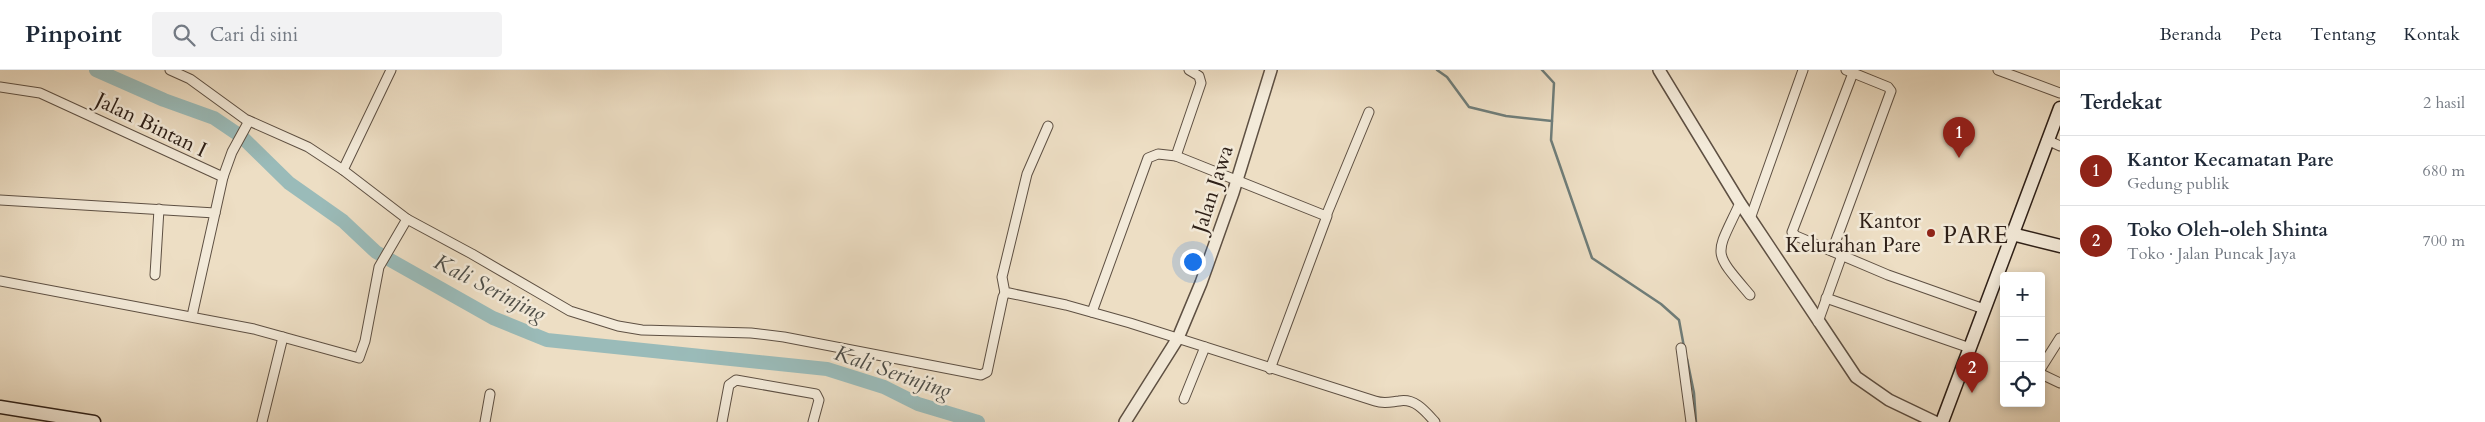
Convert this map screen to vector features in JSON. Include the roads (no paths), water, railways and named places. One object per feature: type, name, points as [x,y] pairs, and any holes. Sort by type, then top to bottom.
[{"type":"main road","points":[[1942,422],[2060,108]]},
{"type":"main road","points":[[2012,234],[2060,246]]},
{"type":"main road","points":[[0,407],[94,422]]},
{"type":"street","points":[[170,70],[190,78],[248,120],[299,142],[343,170],[404,222],[472,254],[570,311],[618,326],[642,330],[751,333],[784,337],[981,375],[987,372],[1004,293],[1002,277],[1027,174],[1048,126]]},
{"type":"street","points":[[343,170],[391,70]]},
{"type":"street","points":[[1176,156],[1201,83],[1200,76],[1189,70]]},
{"type":"street","name":"Jalan Jawa","points":[[1125,422],[1178,338],[1201,283],[1237,182],[1271,70]]},
{"type":"street","points":[[1659,70],[1750,219],[1856,377],[1889,400],[1935,422]]},
{"type":"street","points":[[1750,219],[1804,70]]},
{"type":"street","points":[[1998,70],[2060,94]]},
{"type":"street","points":[[1832,251],[1891,92],[1888,87],[1849,71],[1792,230],[1796,236],[1888,275],[1984,309]]},
{"type":"street","name":"Jalan Bintan I","points":[[0,87],[40,93],[223,177],[192,316]]},
{"type":"street","points":[[1270,369],[1327,216],[1369,112]]},
{"type":"street","points":[[223,177],[248,120]]},
{"type":"street","points":[[2047,140],[2060,146]]},
{"type":"street","points":[[1092,312],[1145,161],[1150,156],[1158,154],[1176,156],[1321,216],[1327,216]]},
{"type":"street","points":[[0,200],[215,213]]},
{"type":"street","points":[[1740,203],[1720,251],[1724,264],[1750,295]]},
{"type":"street","points":[[155,275],[158,210]]},
{"type":"street","points":[[0,281],[192,316],[360,357],[365,341],[379,267],[404,222]]},
{"type":"street","points":[[1818,322],[1842,255]]},
{"type":"street","points":[[1004,293],[1030,296],[1092,312],[1381,403],[1411,401],[1423,409],[1435,422]]},
{"type":"street","points":[[1826,298],[1970,348]]},
{"type":"street","points":[[262,422],[284,337]]},
{"type":"street","points":[[2045,362],[2060,338]]},
{"type":"street","points":[[1184,399],[1206,347]]},
{"type":"street","points":[[1681,348],[1690,422]]},
{"type":"street","points":[[2045,376],[2060,383]]},
{"type":"street","points":[[722,422],[729,385],[736,380],[816,394],[819,400],[813,422]]},
{"type":"street","points":[[484,422],[490,394]]},
{"type":"waterway","name":"Kali Serinjing","points":[[96,70],[164,100],[214,118],[242,137],[289,183],[343,221],[376,252],[493,318],[547,340],[827,369],[884,387],[918,404],[978,422]]},
{"type":"waterway","points":[[1437,70],[1447,77],[1469,107],[1506,116],[1552,121]]},
{"type":"waterway","points":[[1542,70],[1554,83],[1551,140],[1592,258],[1661,304],[1679,320],[1684,347]]},
{"type":"waterway","points":[[1687,359],[1694,393],[1696,422]]},
{"type":"place","name":"Kantor Kecamatan Pare","points":[[1959,158]]},
{"type":"place","name":"Kantor Kelurahan Pare","points":[[1931,233]]},
{"type":"place","name":"Toko Oleh-oleh Shinta","points":[[1972,393]]},
{"type":"district","name":"PARE","points":[[1976,235]]}]
